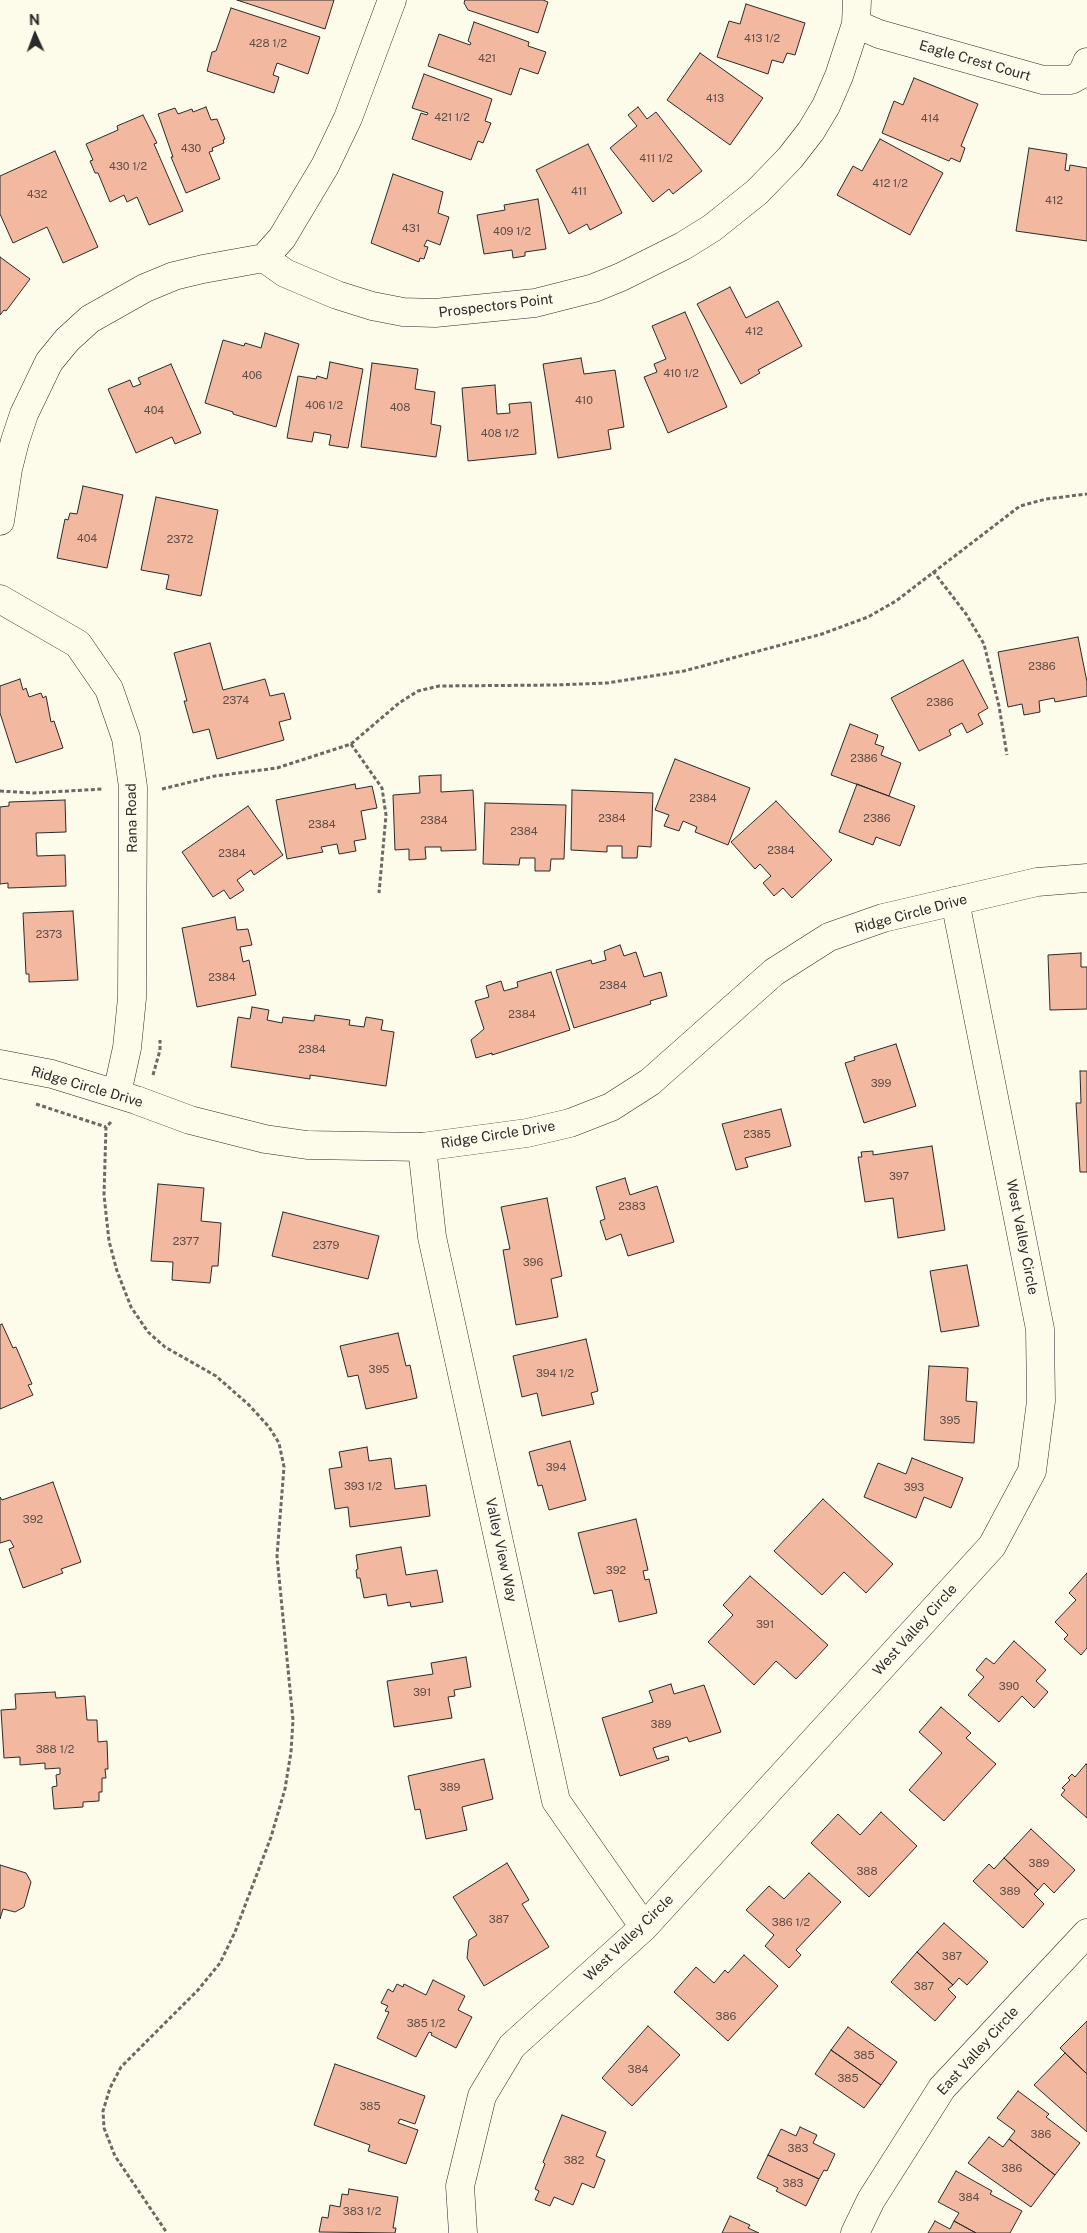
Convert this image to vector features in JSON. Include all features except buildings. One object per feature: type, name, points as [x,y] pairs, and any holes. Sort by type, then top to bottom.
[{"type":"street","points":[[0,521],[8,469],[24,414],[49,362],[67,340],[90,319],[152,285],[174,276],[203,269],[264,258],[282,238],[325,166],[348,118],[392,0]]},
{"type":"street","name":"Prospectors Point","points":[[264,258],[285,272],[330,293],[372,306],[403,312],[435,313],[510,307],[559,298],[594,288],[683,246],[736,210],[773,177],[811,131],[826,106],[849,52],[857,12]]},
{"type":"street","name":"Eagle Crest Court","points":[[857,12],[879,34],[1043,80],[1070,80],[1082,74],[1087,62]]},
{"type":"street","name":"Rana Road","points":[[0,599],[78,644],[110,689],[126,738],[132,787],[132,998],[127,1048],[117,1093]]},
{"type":"street","name":"Ridge Circle Drive","points":[[0,1064],[52,1074],[117,1093],[190,1120],[265,1139],[307,1145],[422,1147],[527,1133],[570,1122],[611,1107],[650,1082],[774,972],[829,937],[883,918],[1037,882],[1087,878]]},
{"type":"street","name":"West Valley Circle","points":[[463,2233],[460,2186],[482,2096],[512,2046],[644,1927],[992,1546],[1032,1470],[1041,1401],[1040,1329],[955,901]]},
{"type":"street","name":"Valley View Way","points":[[422,1147],[432,1237],[556,1801],[644,1927]]},
{"type":"street","name":"East Valley Circle","points":[[855,2233],[871,2200],[942,2088],[1087,1934]]},
{"type":"path","points":[[0,791],[34,792],[132,787],[162,789],[215,776],[277,768],[351,744],[399,703],[418,691],[438,686],[555,685],[607,682],[684,671],[822,634],[868,617],[896,602],[933,571],[1020,506],[1046,499],[1087,494]]},
{"type":"path","points":[[933,571],[966,614],[984,644],[999,706],[1007,755]]},
{"type":"path","points":[[351,744],[382,788],[386,815],[379,893]]},
{"type":"path","points":[[32,1103],[106,1127],[104,1195],[110,1242],[117,1271],[131,1306],[148,1332],[165,1347],[216,1376],[249,1405],[269,1427],[278,1443],[284,1467],[277,1556],[293,1720],[291,1752],[285,1789],[271,1837],[235,1932],[220,1963],[198,1990],[121,2067],[110,2088],[103,2111],[104,2128],[115,2156],[167,2233]]}]
